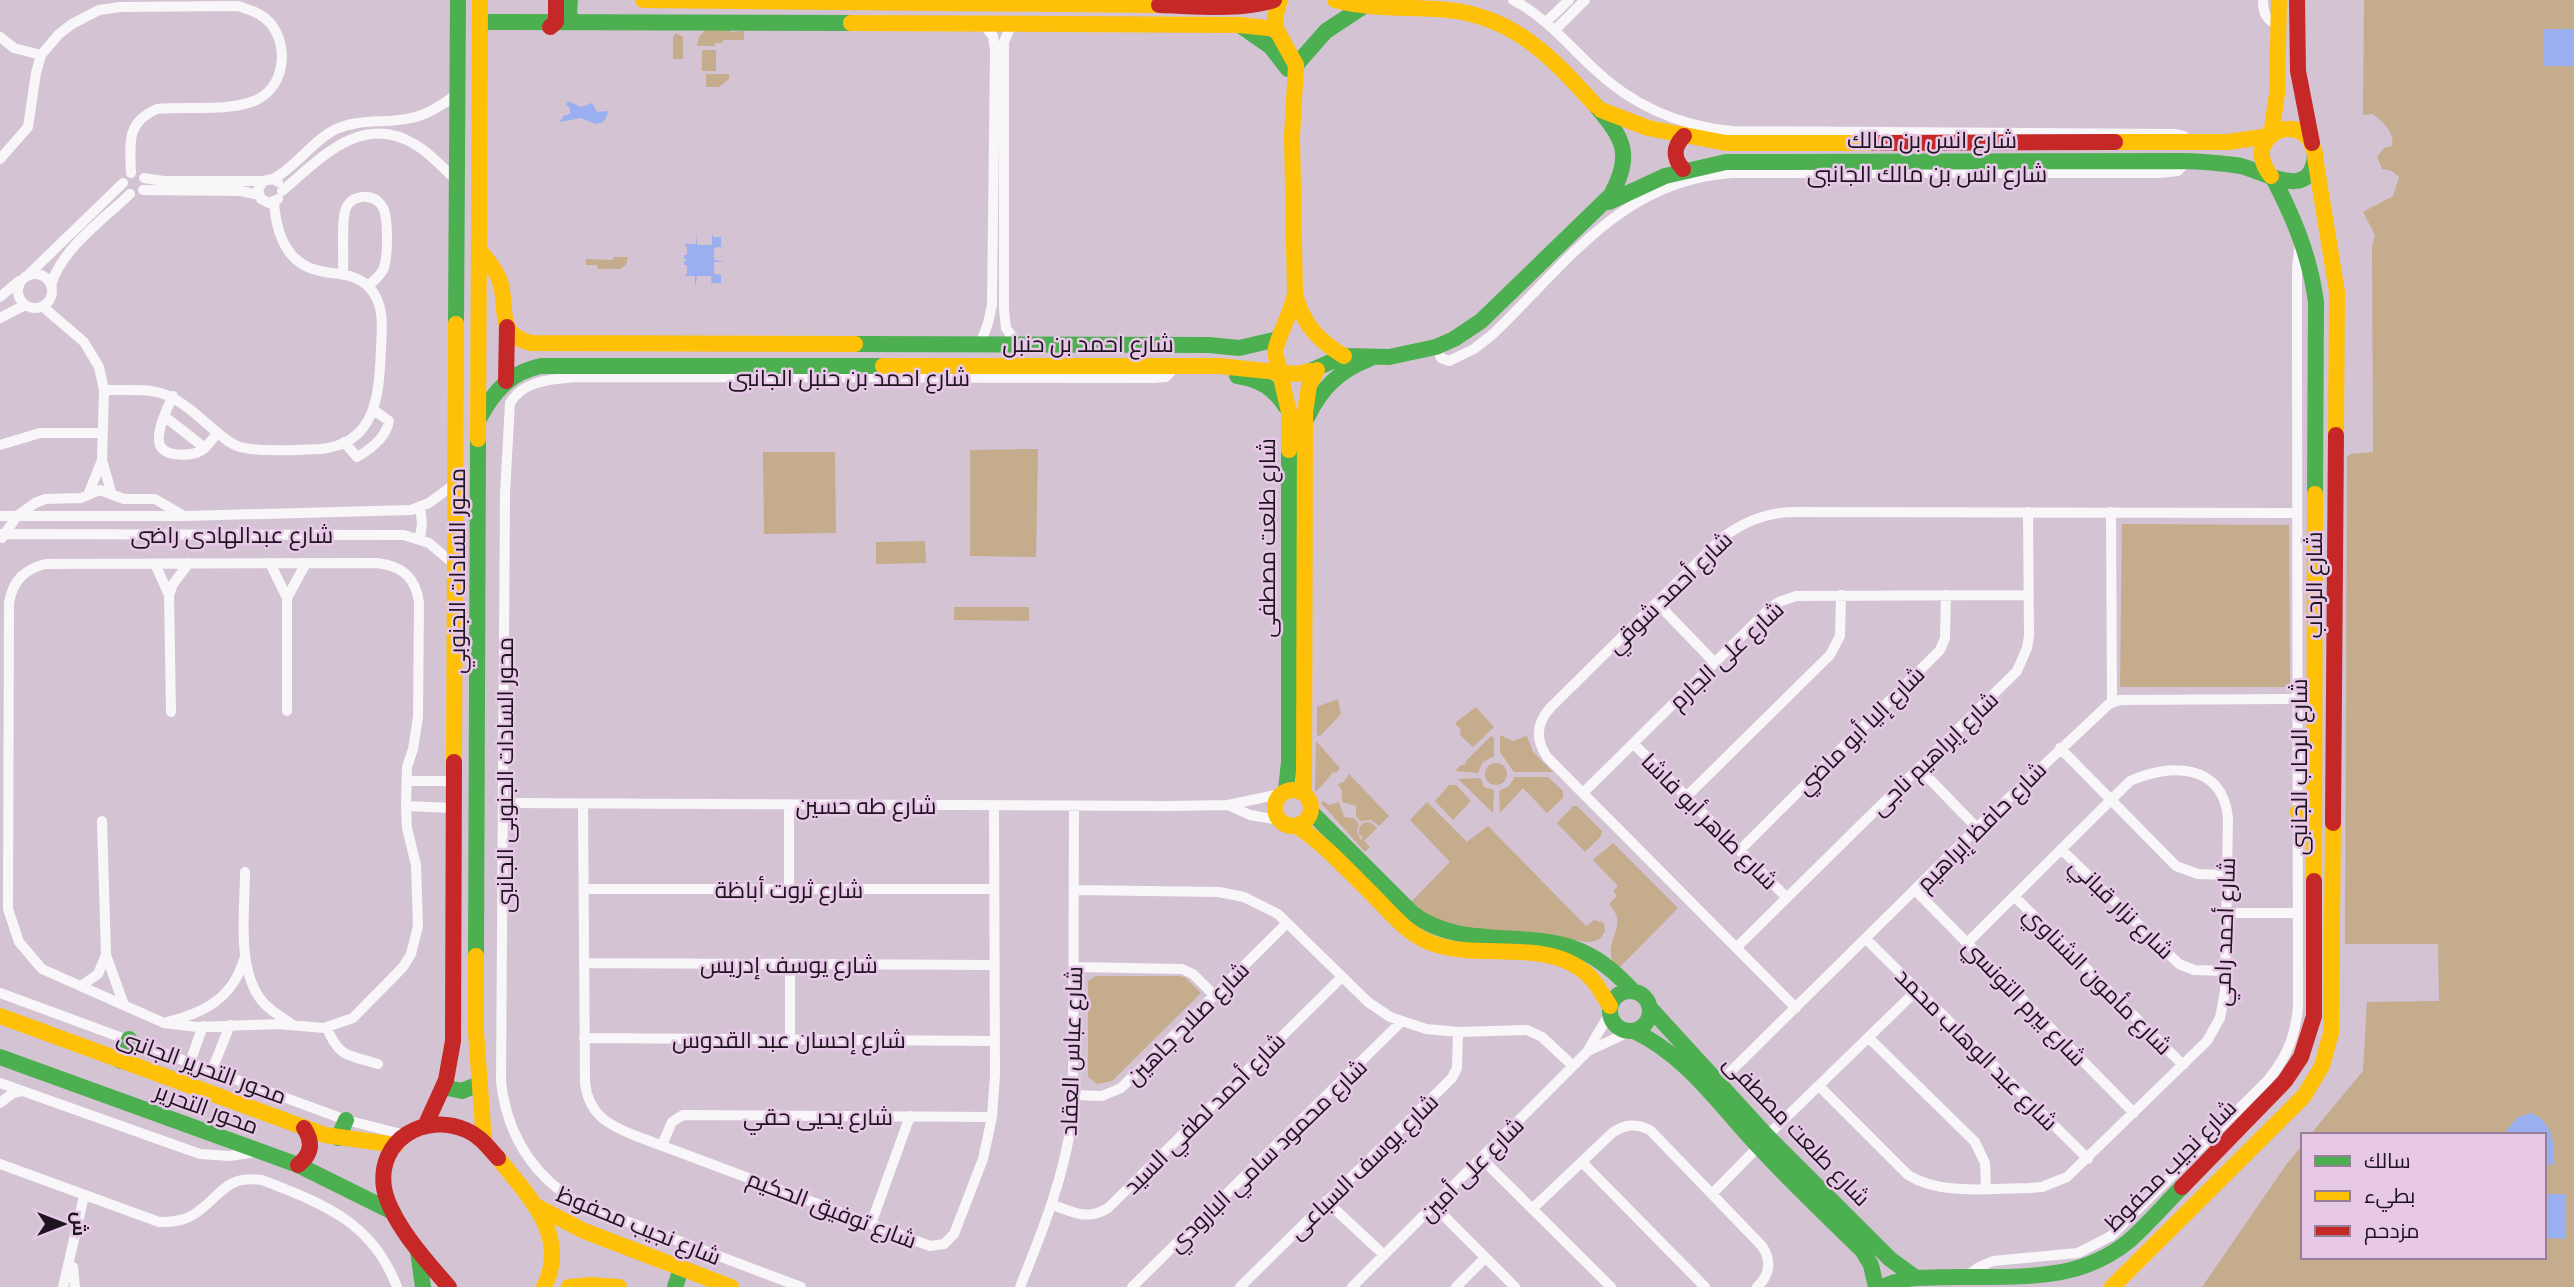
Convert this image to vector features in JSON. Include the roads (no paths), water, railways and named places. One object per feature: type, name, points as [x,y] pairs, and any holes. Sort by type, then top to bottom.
[{"type":"street","name":"محور السادات الجنوبي","points":[[426,1124],[443,1087],[453,1050],[458,0]]},
{"type":"street","name":"محور السادات الجنوبي","points":[[480,0],[476,1018],[484,1141]]},
{"type":"street","points":[[556,0],[564,22]]},
{"type":"street","points":[[564,22],[569,13],[570,0]]},
{"type":"street","points":[[643,0],[1258,5],[1274,0]]},
{"type":"street","points":[[1280,0],[1275,17],[1276,29],[1295,72]]},
{"type":"street","points":[[1335,0],[1441,4],[1510,27],[1527,38],[1598,108],[1615,129],[1625,154],[1624,169],[1618,183],[1601,206],[1481,321],[1436,348],[1374,358],[1344,356]]},
{"type":"street","name":"شارع انس بن مالك الجانبى","points":[[1513,0],[1551,26],[1612,85],[1643,106],[1696,126],[1733,131],[2176,134],[2183,136],[2188,143]]},
{"type":"street","points":[[1551,26],[1569,0]]},
{"type":"street","points":[[1551,26],[1585,0]]},
{"type":"street","points":[[2263,0],[2264,15],[2279,25]]},
{"type":"street","points":[[2270,135],[2283,128],[2303,133],[2314,150],[2311,170],[2300,179],[2287,182],[2272,177],[2261,157],[2262,149],[2270,135],[2278,86],[2279,0]]},
{"type":"street","name":"شارع الرحاب","points":[[2297,0],[2300,86],[2314,150],[2337,292],[2333,1016]]},
{"type":"street","points":[[902,2],[902,23]]},
{"type":"street","points":[[1213,3],[1215,25]]},
{"type":"street","points":[[1295,72],[1304,52],[1325,30],[1368,3]]},
{"type":"street","points":[[0,159],[28,127],[41,55],[59,34],[99,10],[238,6],[255,11],[270,22],[279,37],[283,55],[280,72],[271,88],[257,100],[240,105],[157,108],[146,113],[137,121],[132,132],[131,173]]},
{"type":"street","points":[[481,25],[550,27],[564,22],[902,23],[1239,25],[1276,29]]},
{"type":"street","points":[[979,345],[991,314],[992,294],[995,50],[993,36],[984,24]]},
{"type":"street","points":[[1017,24],[1009,30],[1004,42],[1004,309],[1006,328],[1018,345]]},
{"type":"street","points":[[1239,25],[1271,47],[1295,72]]},
{"type":"street","points":[[0,37],[15,48],[41,55]]},
{"type":"street","name":"شارع طلعت مصطفى","points":[[1295,72],[1292,136],[1295,293],[1300,313],[1314,335],[1344,356]]},
{"type":"street","points":[[2278,86],[2287,91],[2300,86]]},
{"type":"street","points":[[259,195],[260,185],[291,167],[324,136],[349,124],[399,120],[421,115],[447,102],[458,93]]},
{"type":"street","name":"شارع انس بن مالك","points":[[1598,108],[1631,122],[1684,136],[1726,143],[2188,143],[2228,142],[2270,135]]},
{"type":"street","points":[[398,136],[399,120]]},
{"type":"street","points":[[374,135],[375,121]]},
{"type":"street","points":[[123,183],[130,194],[143,190],[241,191],[259,195],[265,202],[274,202],[282,191],[343,141],[374,135],[398,136],[423,150],[457,181]]},
{"type":"street","points":[[1683,169],[1675,159],[1674,152],[1679,140],[1684,136]]},
{"type":"street","points":[[2228,142],[2235,153],[2228,164]]},
{"type":"street","name":"شارع انس بن مالك الجانبى","points":[[1436,348],[1441,358],[1449,361],[1474,349],[1493,334],[1606,223],[1634,202],[1665,187],[1698,177],[1732,173],[2161,173],[2178,171],[2188,161]]},
{"type":"street","name":"شارع انس بن مالك","points":[[1601,206],[1632,189],[1683,169],[1716,163],[2188,161],[2228,164],[2272,177]]},
{"type":"street","points":[[0,297],[24,278],[131,173],[164,181],[278,181],[282,191]]},
{"type":"street","name":"شارع الرحاب","points":[[2272,177],[2301,235],[2313,271],[2316,302],[2314,1016]]},
{"type":"street","points":[[143,190],[144,178]]},
{"type":"street","points":[[51,286],[44,276],[38,274],[24,278],[18,290],[21,301],[31,308],[42,306],[50,298],[53,276],[64,257],[130,194]]},
{"type":"street","points":[[343,274],[345,212],[352,201],[364,196],[370,197],[384,210],[386,251],[383,269],[368,286]]},
{"type":"street","points":[[104,390],[148,390],[173,396],[217,433],[235,445],[248,449],[321,449],[344,442],[359,431],[374,410],[379,392],[382,319],[380,306],[368,286],[359,279],[320,272],[297,259],[280,238],[274,202]]},
{"type":"street","points":[[2301,235],[2304,225],[2310,220],[2316,219],[2325,224]]},
{"type":"street","name":"شارع الرحاب الجانبى","points":[[1966,1277],[1993,1261],[2078,1253],[2111,1236],[2275,1072],[2291,1046],[2297,1026],[2298,1005],[2297,268],[2301,235]]},
{"type":"street","points":[[480,251],[499,276],[512,386]]},
{"type":"street","points":[[1239,348],[1275,324],[1295,293]]},
{"type":"street","name":"شارع طلعت مصطفى","points":[[1283,792],[1289,762],[1289,412],[1275,359],[1278,339],[1289,319],[1295,293]]},
{"type":"street","points":[[0,318],[25,305]]},
{"type":"street","points":[[42,306],[84,342],[99,367],[104,390],[102,460],[112,495]]},
{"type":"street","points":[[507,327],[514,337],[531,343],[531,367]]},
{"type":"street","name":"شارع احمد بن حنبل","points":[[531,343],[1239,348],[1278,339]]},
{"type":"street","points":[[564,366],[565,343]]},
{"type":"street","points":[[885,366],[892,358],[892,352],[886,344]]},
{"type":"street","points":[[911,344],[905,347],[902,358],[911,366]]},
{"type":"street","points":[[1218,346],[1223,358],[1220,366]]},
{"type":"street","name":"شارع احمد بن حنبل","points":[[480,417],[487,403],[512,386],[531,367],[564,366],[614,371],[885,366],[1220,366],[1296,374],[1317,370],[1344,356]]},
{"type":"street","points":[[1305,425],[1317,398],[1336,376],[1360,362],[1374,358]]},
{"type":"street","points":[[1181,366],[1257,380],[1276,393],[1289,412]]},
{"type":"street","name":"شارع احمد بن حنبل الجانبى","points":[[512,386],[614,371],[1153,378],[1166,377],[1181,366]]},
{"type":"street","name":"شارع طلعت مصطفى","points":[[1304,793],[1305,425],[1306,399],[1317,370]]},
{"type":"street","name":"محور السادات الجنوبى الجانبى","points":[[512,386],[508,411],[505,493],[502,1082],[509,1121],[526,1157],[549,1183],[578,1203],[801,1287]]},
{"type":"street","points":[[173,396],[164,416],[159,442],[164,451],[189,454],[205,448],[217,433]]},
{"type":"street","points":[[344,442],[357,457],[372,448],[381,438],[389,421],[374,410]]},
{"type":"street","points":[[164,416],[205,448]]},
{"type":"street","points":[[0,445],[40,433],[103,432]]},
{"type":"street","points":[[88,495],[102,460]]},
{"type":"street","points":[[455,565],[437,548],[420,538],[420,508],[456,483]]},
{"type":"street","points":[[2,536],[17,516],[39,500],[81,498],[100,490],[124,499],[155,499],[185,516]]},
{"type":"street","name":"شارع عبدالهادى راضى","points":[[0,516],[185,516],[420,508]]},
{"type":"street","name":"شارع أحمد شوقي","points":[[1796,1008],[1542,749],[1538,731],[1540,722],[1550,707],[1722,538],[1743,524],[1766,515],[1796,512],[2297,513]]},
{"type":"street","name":"شارع إبراهيم ناجى","points":[[1736,948],[2017,671],[2027,648],[2028,512]]},
{"type":"street","points":[[2111,512],[2112,702],[2297,699]]},
{"type":"street","name":"شارع عبدالهادى راضى","points":[[2,536],[404,535],[420,538]]},
{"type":"street","points":[[270,563],[287,598],[288,711]]},
{"type":"street","points":[[287,598],[306,563]]},
{"type":"street","points":[[306,563],[390,564],[402,569],[417,590],[418,717],[415,741],[407,767],[407,828],[416,865],[418,926],[413,947],[398,974],[353,1018],[327,1028],[308,1029],[260,1024],[208,1026],[164,1023],[42,969],[19,943],[8,909],[11,589],[19,577],[31,568],[45,564],[306,563]]},
{"type":"street","points":[[155,564],[169,595]]},
{"type":"street","points":[[171,712],[169,595],[173,584],[189,564]]},
{"type":"street","name":"شارع إليا أبو ماضي","points":[[1740,850],[1940,650],[1945,638],[1946,595]]},
{"type":"street","name":"شارع على الجارم","points":[[1583,793],[1779,602],[1796,596],[2029,595]]},
{"type":"street","points":[[1686,797],[1830,655],[1840,636],[1841,596]]},
{"type":"street","points":[[1657,603],[1715,663]]},
{"type":"street","name":"شارع حافظ إبراهيم","points":[[1720,1082],[1977,828],[2112,702]]},
{"type":"street","name":"شارع طاهر أبو فاشا","points":[[1634,744],[1787,898]]},
{"type":"street","points":[[2060,748],[2176,866],[2198,874],[2227,875]]},
{"type":"street","points":[[1919,768],[1977,828]]},
{"type":"street","name":"شارع أحمد رامي","points":[[1819,1086],[1915,1180],[1941,1188],[2042,1187],[2067,1177],[2088,1160],[2207,1041],[2220,1018],[2224,1005],[2227,913],[2227,808],[2221,792],[2208,779],[2183,771],[2155,772],[2130,781],[1967,943]]},
{"type":"street","points":[[407,781],[454,781]]},
{"type":"street","points":[[1297,826],[1306,821],[1311,812],[1310,799],[1304,793],[1292,789],[1283,792],[1275,804],[1279,820],[1286,825],[1297,826],[1319,841],[1407,930],[1422,941],[1449,950],[1536,953],[1564,958],[1576,964],[1596,981],[1619,1028],[1633,1031],[1644,1025],[1650,1009],[1644,997],[1633,991],[1607,964],[1570,946],[1547,941],[1458,935],[1429,926],[1413,914],[1311,812]]},
{"type":"street","name":"شارع طه حسين","points":[[504,803],[1228,805],[1283,792]]},
{"type":"street","name":"شارع توفيق الحكيم","points":[[583,804],[586,1095],[596,1114],[614,1127],[930,1246],[944,1244],[954,1234],[983,1159],[992,1117],[995,1041],[994,806]]},
{"type":"street","points":[[789,805],[789,889]]},
{"type":"street","name":"شارع طه حسين","points":[[1228,805],[1250,815],[1279,820]]},
{"type":"street","points":[[407,806],[454,807]]},
{"type":"street","name":"شارع عباس العقاد","points":[[1020,1287],[1053,1205],[1068,1150],[1073,1095],[1074,806]]},
{"type":"street","points":[[2298,812],[2306,823],[2308,845],[2315,851]]},
{"type":"street","points":[[102,821],[106,955],[124,1005]]},
{"type":"street","name":"شارع نزار قباني","points":[[2061,849],[2179,964],[2194,970],[2226,971]]},
{"type":"street","points":[[245,872],[245,956],[248,975],[256,993]]},
{"type":"street","name":"شارع ثروت أباظة","points":[[584,889],[994,889]]},
{"type":"street","points":[[1074,890],[1232,894],[1256,901],[1287,923],[1378,1010],[1401,1022],[1426,1029],[1458,1032],[1527,1031],[1542,1037],[1573,1066]]},
{"type":"street","name":"شارع بيرم التونسي","points":[[1916,891],[2134,1113]]},
{"type":"street","name":"شارع مأمون الشناوي","points":[[2014,896],[2183,1065]]},
{"type":"street","points":[[2227,913],[2298,914]]},
{"type":"street","name":"شارع صلاح جاهين","points":[[1073,1095],[1102,1096],[1121,1088],[1287,923]]},
{"type":"street","name":"شارع عبد الوهاب محمد","points":[[1866,939],[2088,1160]]},
{"type":"street","points":[[81,986],[98,974],[106,955]]},
{"type":"street","points":[[164,1023],[211,1007],[233,986],[241,972],[245,956]]},
{"type":"street","name":"شارع يوسف إدريس","points":[[584,963],[994,965]]},
{"type":"street","points":[[790,964],[790,1039]]},
{"type":"street","points":[[1074,967],[1182,969],[1193,974],[1214,995]]},
{"type":"street","name":"شارع أحمد لطفي السيد","points":[[1053,1205],[1084,1216],[1101,1213],[1108,1208],[1342,977]]},
{"type":"street","points":[[0,983],[4,994]]},
{"type":"street","points":[[233,986],[250,987],[264,1004],[293,1026]]},
{"type":"street","points":[[1712,1194],[1917,990]]},
{"type":"street","points":[[1610,1009],[1619,994],[1633,991]]},
{"type":"street","name":"محور التحرير الجانبى","points":[[4,994],[400,1140]]},
{"type":"street","points":[[260,1024],[265,1011],[264,1004]]},
{"type":"street","points":[[190,1062],[208,1026],[207,1017],[211,1007]]},
{"type":"street","name":"شارع على أمين","points":[[1352,1287],[1588,1051],[1610,1009]]},
{"type":"street","name":"شارع طلعت مصطفى","points":[[1650,1009],[1720,1082],[1763,1142],[1862,1250],[1871,1265],[1876,1287]]},
{"type":"street","name":"محور التحرير","points":[[0,1016],[304,1128],[338,1138],[400,1140]]},
{"type":"street","points":[[2314,1016],[2333,1016]]},
{"type":"street","name":"شارع نجيب محفوظ","points":[[1883,1287],[1916,1278],[2039,1278],[2062,1275],[2092,1266],[2125,1244],[2275,1092],[2301,1057],[2314,1016]]},
{"type":"street","name":"شارع نجيب محفوظ","points":[[2112,1287],[2304,1096],[2322,1066],[2332,1033],[2333,1016]]},
{"type":"street","name":"شارع محمود سامي البارودي","points":[[1132,1287],[1401,1022]]},
{"type":"street","points":[[212,1070],[230,1025]]},
{"type":"street","points":[[327,1028],[333,1045],[341,1052],[378,1064]]},
{"type":"street","name":"شارع طلعت مصطفى","points":[[1633,1031],[1652,1038],[1672,1052],[1763,1142],[1896,1265],[1916,1278]]},
{"type":"street","name":"شارع على أمين","points":[[1588,1051],[1633,1031]]},
{"type":"street","name":"شارع يوسف السباعى","points":[[1240,1287],[1452,1078],[1457,1063],[1458,1032]]},
{"type":"street","name":"شارع إحسان عبد القدوس","points":[[584,1038],[995,1041]]},
{"type":"street","points":[[1868,1038],[1975,1142],[1985,1163],[1986,1188]]},
{"type":"street","points":[[121,1061],[129,1039]]},
{"type":"street","name":"محور التحرير","points":[[0,1057],[298,1165],[393,1212]]},
{"type":"street","points":[[0,1083],[200,1154],[230,1156],[259,1152]]},
{"type":"street","points":[[443,1087],[459,1091],[479,1084]]},
{"type":"street","points":[[0,1103],[6,1097],[22,1091]]},
{"type":"street","name":"شارع يحيى حقي","points":[[662,1145],[672,1122],[683,1115],[992,1117]]},
{"type":"street","points":[[871,1224],[910,1116]]},
{"type":"street","points":[[338,1138],[346,1120]]},
{"type":"street","points":[[449,1287],[393,1212],[384,1188],[383,1175],[386,1162],[400,1140],[426,1124],[442,1122],[458,1125],[484,1141],[544,1224],[553,1248],[551,1274],[544,1287]]},
{"type":"street","points":[[1532,1209],[1619,1128],[1627,1125],[1643,1126],[1712,1194],[1766,1253],[1766,1276],[1757,1287]]},
{"type":"street","points":[[298,1165],[309,1155],[311,1148],[311,1141],[304,1128]]},
{"type":"street","points":[[1482,1159],[1611,1287]]},
{"type":"street","points":[[1582,1162],[1705,1287]]},
{"type":"street","points":[[0,1164],[146,1218],[172,1222],[197,1213],[228,1185],[251,1179],[262,1180],[336,1211],[353,1225],[382,1257],[397,1287]]},
{"type":"street","points":[[63,1287],[85,1196]]},
{"type":"street","points":[[1326,1200],[1384,1255]]},
{"type":"street","name":"شارع نجيب محفوظ","points":[[530,1203],[579,1229],[732,1287]]},
{"type":"street","points":[[1434,1206],[1515,1287]]},
{"type":"street","points":[[418,1248],[423,1287]]},
{"type":"street","points":[[72,1254],[75,1287]]},
{"type":"street","points":[[1456,1287],[1485,1258]]},
{"type":"street","points":[[675,1287],[681,1269]]},
{"type":"street","points":[[2062,1275],[2079,1284]]},
{"type":"street","points":[[569,1287],[619,1287]]},
{"type":"water","points":[[2544,29],[2574,29],[2574,66],[2544,66]]},
{"type":"water","points":[[568,101],[581,107],[592,103],[597,112],[608,111],[607,116],[603,122],[596,124],[581,118],[560,122],[563,116],[570,114],[570,108],[566,105]]},
{"type":"water","points":[[712,232],[713,237],[721,237],[721,246],[725,246],[714,248],[714,260],[725,262],[714,262],[714,274],[725,275],[721,275],[721,283],[712,283],[712,287],[711,276],[697,276],[695,287],[695,276],[684,276],[687,274],[687,265],[684,265],[684,262],[687,259],[684,259],[684,255],[687,255],[687,247],[684,244],[696,244],[697,233],[697,245],[712,245]]},
{"type":"water","points":[[2531,1113],[2548,1127],[2553,1141],[2553,1165],[2546,1164],[2546,1133],[2504,1133],[2518,1117]]},
{"type":"water","points":[[2546,1194],[2566,1194],[2566,1239],[2546,1238]]}]
